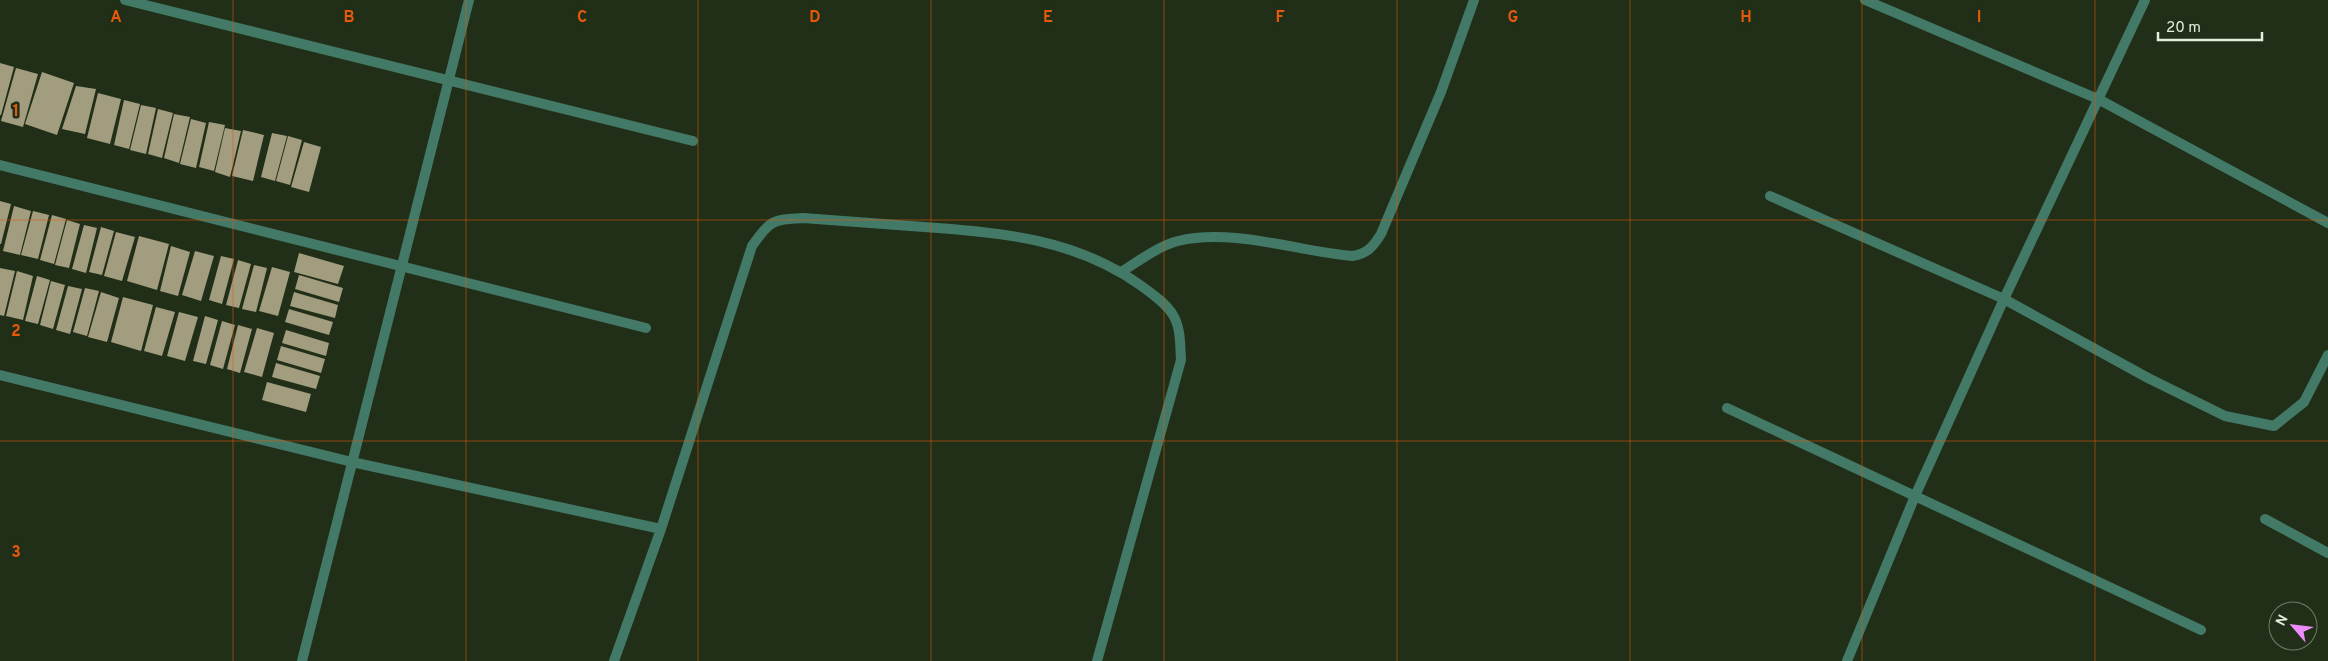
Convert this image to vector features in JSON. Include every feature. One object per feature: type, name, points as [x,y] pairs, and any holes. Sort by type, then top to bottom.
[{"type":"street","points":[[125,0],[693,141]]},
{"type":"street","points":[[302,661],[469,0]]},
{"type":"street","points":[[1121,272],[1159,249],[1178,241],[1205,238],[1248,240],[1352,256],[1362,254],[1372,248],[1381,234],[1441,92],[1474,0]]},
{"type":"street","points":[[1865,0],[2098,99],[2328,223]]},
{"type":"street","points":[[1848,661],[1915,496],[2004,299],[2145,0]]},
{"type":"street","points":[[0,165],[646,328]]},
{"type":"street","points":[[1770,196],[2004,299],[2148,378],[2225,416],[2274,426],[2304,402],[2328,355]]},
{"type":"street","points":[[614,661],[660,529],[752,246],[766,226],[778,219],[803,218],[993,231],[1046,241],[1080,253],[1121,272],[1158,298],[1173,315],[1180,336],[1181,360],[1096,661]]},
{"type":"street","points":[[0,375],[352,462],[660,529]]},
{"type":"street","points":[[1728,408],[2201,630]]},
{"type":"street","points":[[2265,519],[2328,554]]},
{"type":"building","points":[[0,63],[14,67],[1,115],[0,115]]},
{"type":"building","points":[[16,68],[38,74],[23,127],[1,121]]},
{"type":"building","points":[[42,72],[74,83],[57,135],[25,124]]},
{"type":"building","points":[[76,86],[96,89],[85,134],[62,129]]},
{"type":"building","points":[[98,93],[121,99],[110,144],[87,138]]},
{"type":"building","points":[[124,100],[140,104],[129,149],[114,145]]},
{"type":"building","points":[[141,105],[156,108],[146,154],[130,150]]},
{"type":"building","points":[[158,109],[173,113],[162,158],[148,154]]},
{"type":"building","points":[[174,114],[190,117],[179,163],[164,158]]},
{"type":"building","points":[[191,119],[206,123],[196,168],[180,164]]},
{"type":"building","points":[[209,122],[225,125],[214,171],[199,167]]},
{"type":"building","points":[[225,128],[241,131],[230,177],[215,172]]},
{"type":"building","points":[[243,130],[264,135],[253,181],[232,176]]},
{"type":"building","points":[[272,133],[287,136],[275,181],[261,177]]},
{"type":"building","points":[[288,136],[302,140],[290,185],[276,181]]},
{"type":"building","points":[[304,142],[321,147],[309,192],[291,187]]},
{"type":"building","points":[[0,201],[11,204],[1,244],[0,244]]},
{"type":"building","points":[[14,206],[31,211],[20,255],[3,251]]},
{"type":"building","points":[[33,211],[49,215],[38,259],[21,255]]},
{"type":"building","points":[[52,215],[66,219],[54,264],[40,260]]},
{"type":"building","points":[[67,220],[80,224],[69,268],[55,265]]},
{"type":"building","points":[[84,225],[97,228],[86,273],[72,269]]},
{"type":"building","points":[[101,227],[114,231],[102,275],[89,272]]},
{"type":"building","points":[[116,232],[135,237],[122,281],[104,276]]},
{"type":"building","points":[[139,236],[169,244],[157,290],[127,281]]},
{"type":"building","points":[[171,246],[190,252],[178,296],[160,291]]},
{"type":"building","points":[[195,251],[214,256],[201,301],[182,295]]},
{"type":"building","points":[[299,253],[344,266],[338,284],[294,272]]},
{"type":"building","points":[[221,256],[234,259],[222,304],[209,300]]},
{"type":"building","points":[[238,260],[251,264],[239,308],[226,305]]},
{"type":"building","points":[[254,265],[267,268],[256,312],[242,309]]},
{"type":"building","points":[[272,267],[290,272],[278,316],[259,311]]},
{"type":"building","points":[[0,268],[15,271],[4,316],[0,315]]},
{"type":"building","points":[[17,271],[33,276],[23,320],[6,316]]},
{"type":"building","points":[[299,275],[343,288],[339,302],[295,289]]},
{"type":"building","points":[[37,276],[50,280],[38,324],[25,321]]},
{"type":"building","points":[[51,281],[65,285],[53,329],[40,325]]},
{"type":"building","points":[[68,286],[82,289],[70,334],[56,330]]},
{"type":"building","points":[[85,288],[99,291],[87,336],[73,332]]},
{"type":"building","points":[[101,292],[119,298],[107,342],[88,337]]},
{"type":"building","points":[[294,292],[338,305],[335,318],[290,306]]},
{"type":"building","points":[[123,297],[153,305],[141,351],[111,342]]},
{"type":"building","points":[[156,307],[175,312],[162,356],[144,351]]},
{"type":"building","points":[[289,309],[333,322],[329,335],[285,322]]},
{"type":"building","points":[[179,312],[198,317],[185,361],[167,356]]},
{"type":"building","points":[[205,316],[218,320],[206,364],[193,361]]},
{"type":"building","points":[[222,321],[235,325],[223,369],[210,365]]},
{"type":"building","points":[[238,325],[252,329],[240,373],[227,369]]},
{"type":"building","points":[[257,328],[274,333],[262,377],[244,372]]},
{"type":"building","points":[[286,330],[329,343],[326,356],[282,343]]},
{"type":"building","points":[[281,346],[325,359],[321,373],[277,360]]},
{"type":"building","points":[[276,363],[320,376],[316,389],[272,377]]},
{"type":"building","points":[[267,382],[311,394],[306,412],[262,400]]}]
